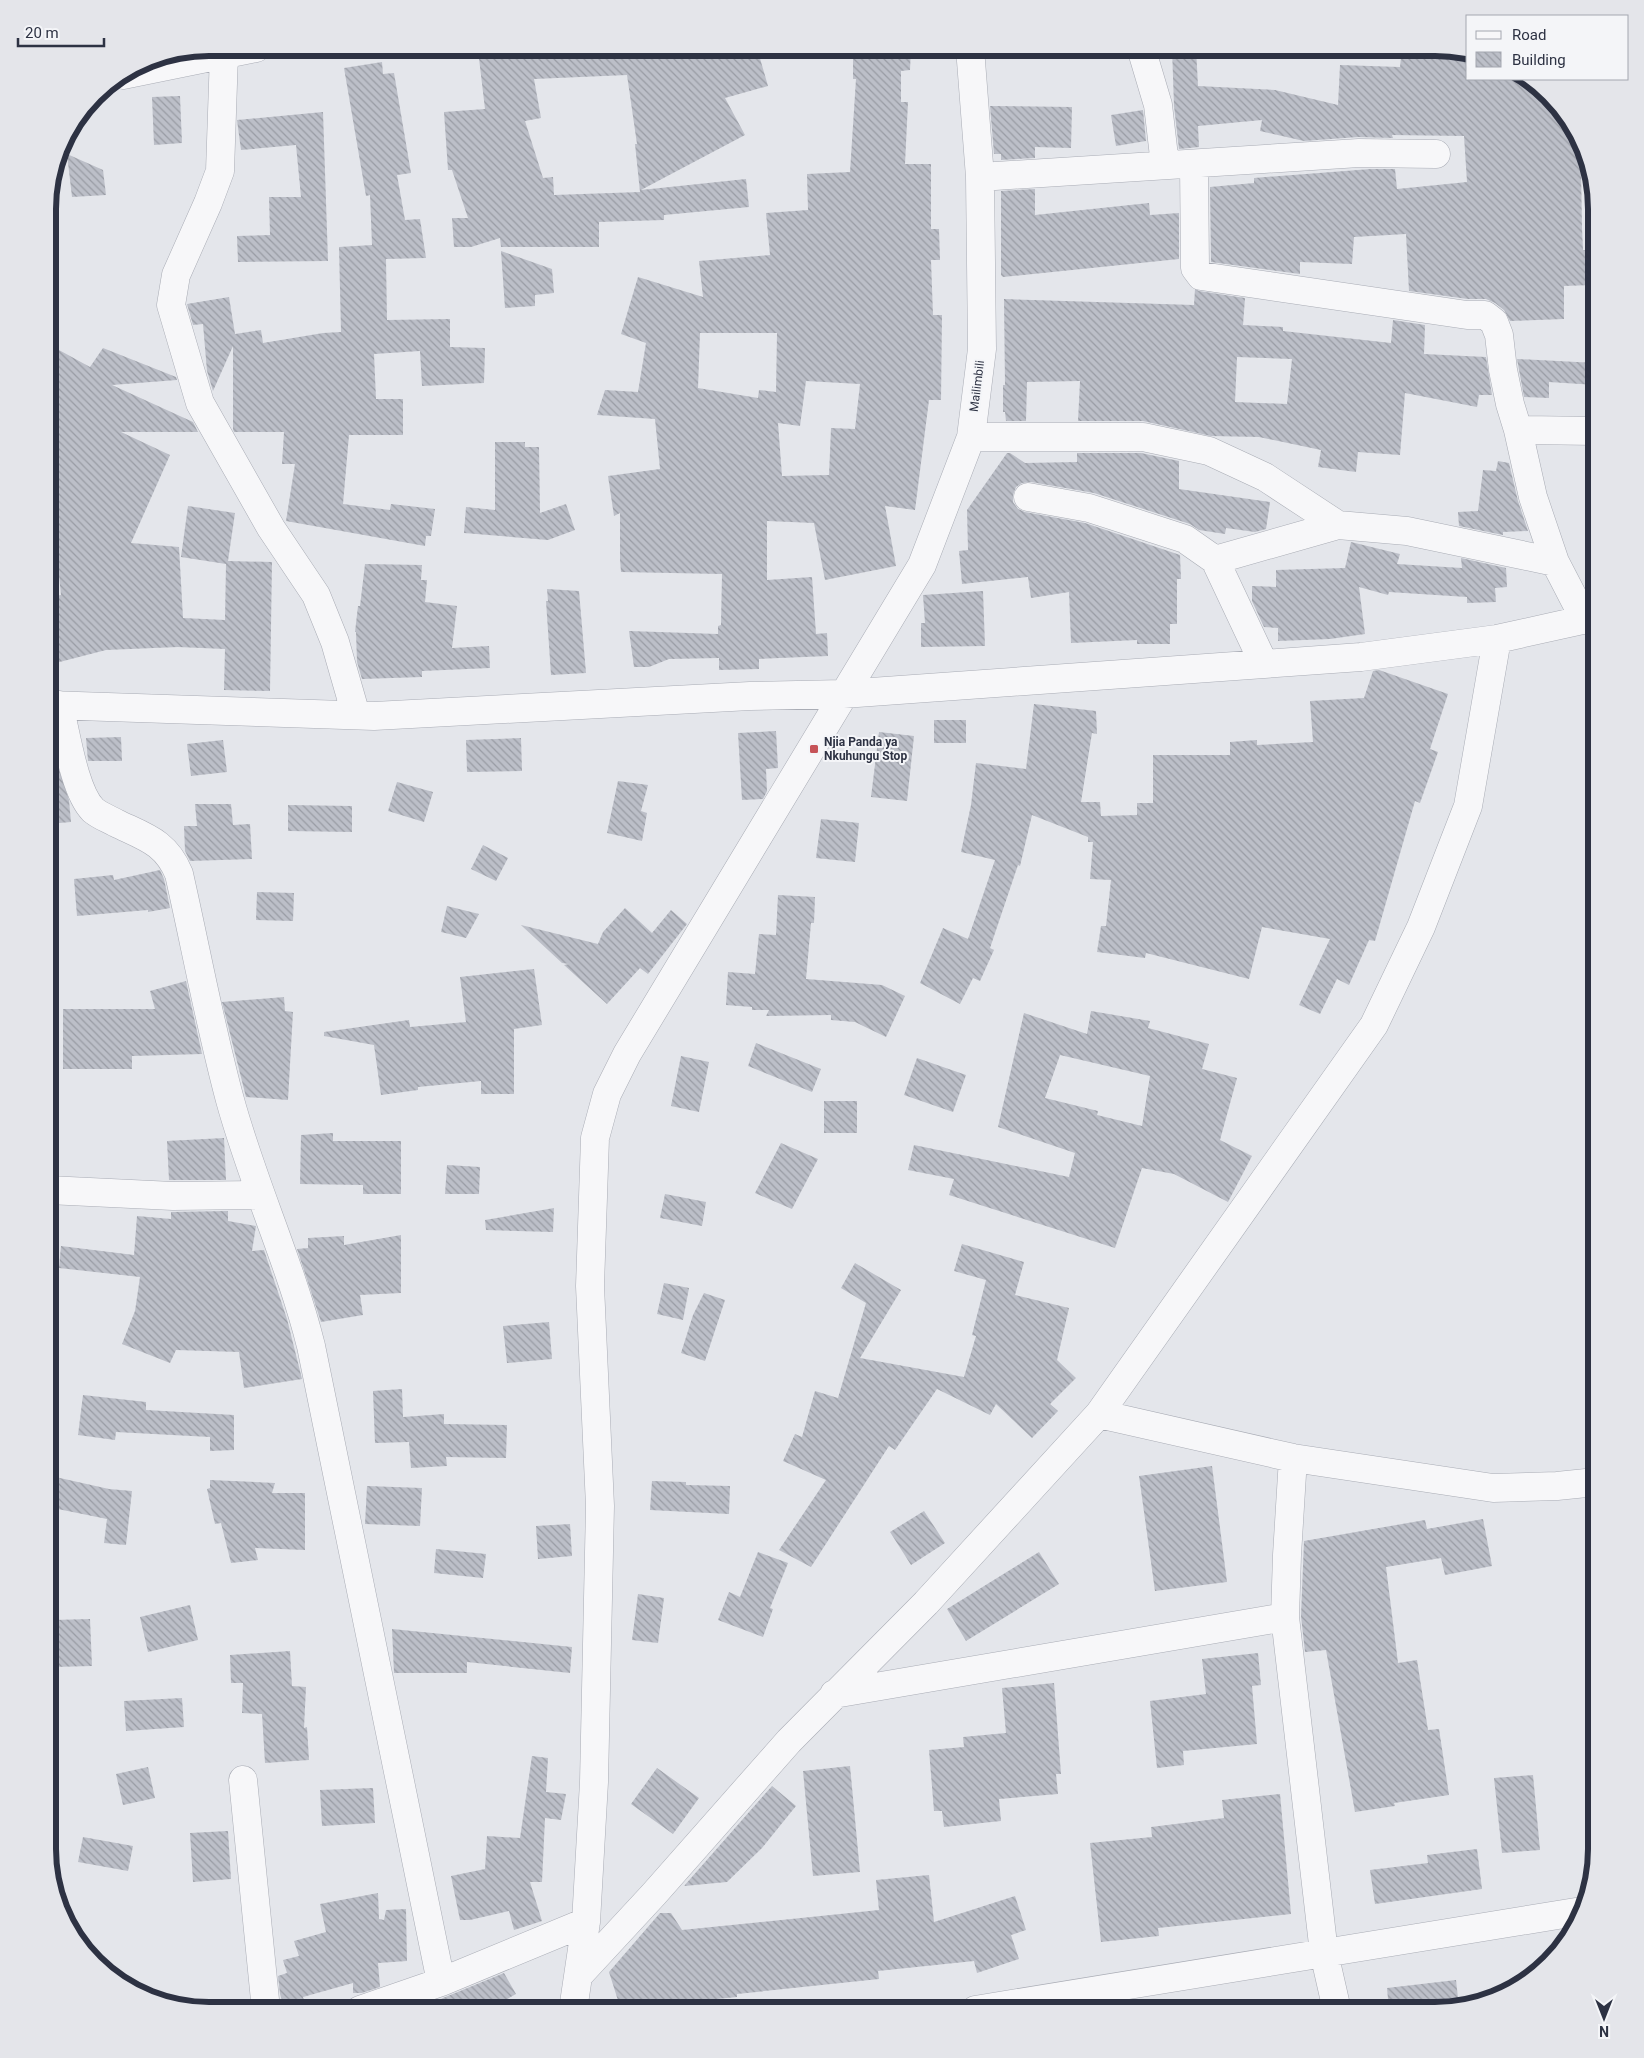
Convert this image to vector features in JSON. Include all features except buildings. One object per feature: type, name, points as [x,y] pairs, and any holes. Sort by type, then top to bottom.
[{"type":"street","points":[[147,70],[214,56]]},
{"type":"street","points":[[224,56],[220,171],[176,275],[172,305],[200,403],[271,528],[316,595],[334,642],[356,715]]},
{"type":"street","name":"Mailimbili","points":[[574,2002],[586,1922],[594,1782],[600,1506],[590,1286],[595,1138],[608,1094],[627,1054],[922,565],[971,437],[982,348],[980,177],[971,57]]},
{"type":"street","points":[[1144,57],[1158,105],[1165,166]]},
{"type":"street","points":[[980,177],[1359,152],[1436,154]]},
{"type":"street","points":[[1194,164],[1195,268],[1201,276],[1467,315],[1485,316],[1494,322],[1499,335],[1503,370],[1510,404],[1518,430],[1533,497],[1555,562],[1588,614]]},
{"type":"street","points":[[1518,430],[1588,431]]},
{"type":"street","points":[[971,437],[1143,437],[1209,451],[1265,477],[1338,525]]},
{"type":"street","points":[[1028,497],[1089,508],[1184,539],[1215,560],[1264,664]]},
{"type":"street","points":[[1215,560],[1338,525],[1407,531],[1555,562]]},
{"type":"street","points":[[57,705],[356,715],[750,696],[843,694],[1361,657],[1497,640],[1588,620]]},
{"type":"street","points":[[579,1975],[660,1887],[789,1741],[926,1603],[1099,1414],[1374,1025],[1421,926],[1468,806],[1497,640]]},
{"type":"street","points":[[57,714],[86,800],[103,817],[156,843],[173,859],[179,874],[230,1100],[302,1312],[311,1346],[441,1982]]},
{"type":"street","points":[[56,1190],[173,1196],[261,1195]]},
{"type":"street","points":[[1099,1414],[1293,1458],[1492,1488],[1557,1486],[1588,1483]]},
{"type":"street","points":[[1293,1458],[1285,1617],[1324,1953],[1334,2002]]},
{"type":"street","points":[[834,1694],[1285,1617]]},
{"type":"street","points":[[243,1780],[265,2002]]},
{"type":"street","points":[[1046,2002],[1324,1953],[1574,1912]]},
{"type":"street","points":[[383,2002],[441,1982],[586,1922]]},
{"type":"place","name":"Njia Panda ya Nkuhungu Stop","points":[[814,749]]}]
